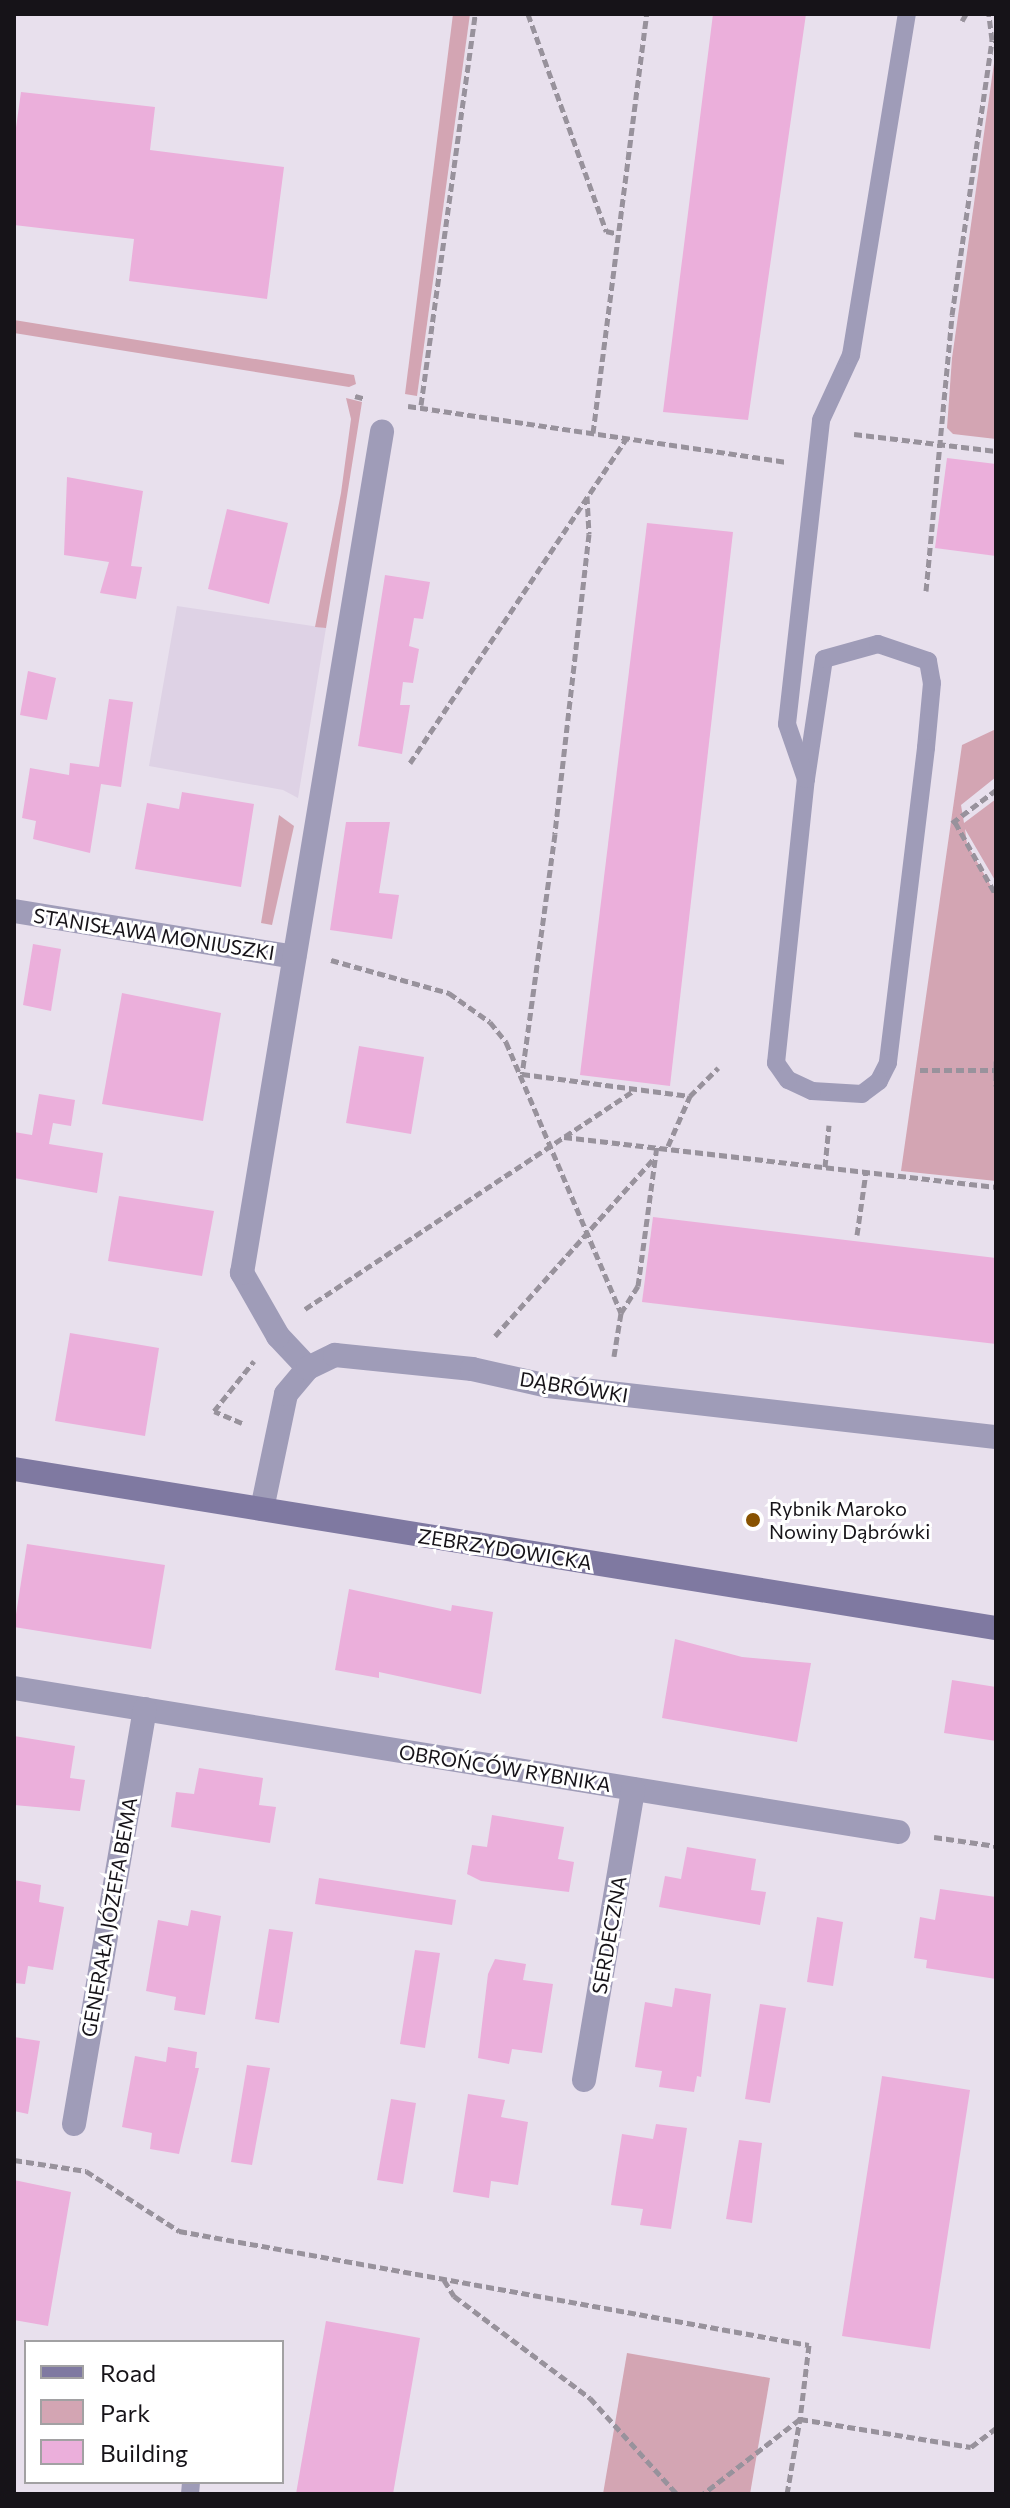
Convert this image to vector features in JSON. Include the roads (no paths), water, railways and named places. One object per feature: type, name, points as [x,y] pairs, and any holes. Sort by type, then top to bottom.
[{"type":"street","points":[[262,1509],[282,1402],[308,1368],[278,1336],[242,1273],[382,432]]},
{"type":"street","name":"STANISŁAWA MONIUSZKI","points":[[14,911],[294,957]]},
{"type":"street","name":"DĄBRÓWKI","points":[[308,1368],[346,1355],[472,1369],[548,1386],[996,1437]]},
{"type":"street","name":"ZEBRZYDOWICKA","points":[[14,1469],[996,1628]]},
{"type":"street","name":"OBROŃCÓW RYBNIKA","points":[[14,1688],[898,1832]]},
{"type":"street","name":"GENERAŁA JÓZEFA BEMA","points":[[74,2124],[145,1709]]},
{"type":"street","name":"SERDECZNA","points":[[584,2080],[633,1789]]},
{"type":"lane","points":[[806,779],[824,659],[878,644],[928,661],[932,683],[926,748],[888,1063],[879,1081],[862,1094],[812,1091],[788,1080],[776,1063],[806,779],[787,724],[820,430],[851,355],[907,14]]},
{"type":"place","name":"Rybnik Maroko Nowiny Dąbrówki","points":[[753,1520]]}]
